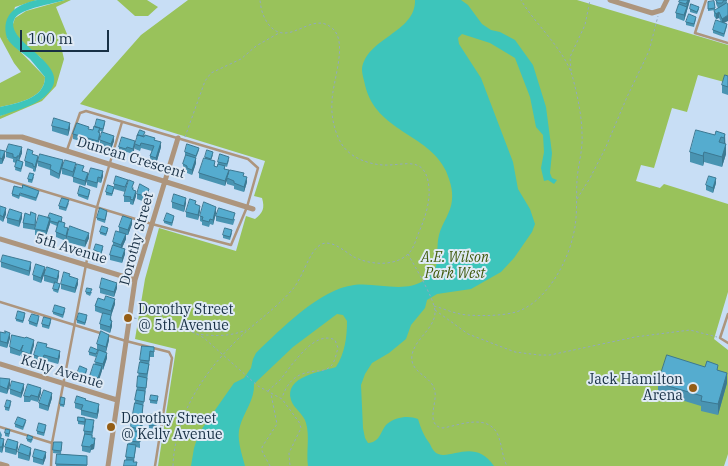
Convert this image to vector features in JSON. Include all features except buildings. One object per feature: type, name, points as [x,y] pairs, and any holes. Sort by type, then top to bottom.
[{"type":"street","points":[[610,0],[652,13],[660,11],[667,0]]},
{"type":"street","name":"Duncan Crescent","points":[[0,137],[22,137],[253,209]]},
{"type":"street","name":"Dorothy Street","points":[[108,466],[135,280],[165,181],[181,139]]},
{"type":"street","name":"5th Avenue","points":[[0,239],[135,280]]},
{"type":"street","name":"Kelly Avenue","points":[[0,364],[117,400]]},
{"type":"street","points":[[0,464],[7,466]]},
{"type":"lane","points":[[706,0],[695,33],[728,43]]},
{"type":"lane","points":[[0,178],[152,224],[231,244],[247,207],[258,168],[248,159],[86,111],[80,113],[67,150]]},
{"type":"lane","points":[[50,466],[52,443],[97,207],[122,122]]},
{"type":"lane","points":[[0,302],[126,342],[169,352],[172,358],[154,466]]},
{"type":"lane","points":[[728,314],[720,338],[728,343]]},
{"type":"lane","points":[[0,427],[52,443]]},
{"type":"path","points":[[260,0],[263,16],[271,27],[279,33]]},
{"type":"path","points":[[521,0],[564,60],[571,74]]},
{"type":"path","points":[[434,306],[450,312],[466,314],[506,314],[517,311],[525,308],[540,297],[552,283],[566,260],[574,236],[582,134],[571,74],[570,57],[585,25],[590,0]]},
{"type":"path","points":[[576,200],[605,149],[626,97],[649,51],[660,11]]},
{"type":"path","points":[[173,466],[177,436],[201,381],[249,329],[294,288],[302,277],[312,255],[322,244],[330,243],[355,257],[373,263],[393,261],[408,254],[417,238],[427,210],[429,196],[427,176],[421,168],[409,163],[383,165],[364,161],[353,156],[341,144],[334,125],[332,107],[333,85],[339,60],[339,42],[338,36],[327,25],[317,23],[288,33],[279,33],[256,46],[241,58],[211,73],[205,81],[181,139]]},
{"type":"path","points":[[408,254],[435,310],[432,322],[415,346],[412,359],[415,370],[429,380],[434,388],[436,398],[434,423],[440,428],[468,422],[480,422],[490,426],[498,435],[507,466]]},
{"type":"path","points":[[160,323],[163,310],[167,307]]},
{"type":"path","points":[[435,310],[468,334],[515,352],[539,355],[550,355],[634,337],[690,330],[715,336]]},
{"type":"path","points":[[131,317],[195,333],[227,335],[249,329]]},
{"type":"path","points":[[195,333],[211,343],[258,386],[282,399],[299,422],[301,428],[290,450],[290,466]]},
{"type":"path","points":[[267,392],[298,356],[315,342],[326,338],[335,340],[338,348],[331,366],[325,370],[304,373],[295,377],[288,384],[282,399]]},
{"type":"path","points":[[270,394],[276,424],[262,447],[262,451],[270,466]]},
{"type":"green space","points":[[0,0],[37,0],[15,7],[7,38],[45,77],[44,84],[40,90],[29,99],[0,107],[0,83],[21,72],[0,37]]},
{"type":"green space","points":[[71,0],[56,7],[69,39],[61,46],[64,59],[56,86],[42,101],[0,119],[0,116],[43,98],[51,72],[40,57],[20,42],[12,27],[15,18],[26,11]]},
{"type":"green space","points":[[117,0],[147,0],[158,7],[148,16],[135,16]]},
{"type":"green space","name":"A.E. Wilson Park West","points":[[188,0],[577,0],[728,45],[728,83],[698,75],[687,112],[672,108],[654,168],[641,165],[636,181],[660,188],[664,184],[728,204],[728,292],[714,339],[728,350],[728,454],[724,466],[158,466],[176,349],[135,339],[145,279],[159,228],[236,251],[246,216],[255,219],[263,210],[262,198],[254,196],[265,161],[80,104],[141,35]]},
{"type":"shaded area","points":[[37,0],[65,0],[24,12],[15,18],[14,28],[19,37],[48,65],[54,76],[53,86],[43,98],[33,104],[0,116],[0,107],[29,99],[44,84],[45,77],[30,59],[14,47],[7,38],[5,30],[8,16],[17,7]]},
{"type":"shaded area","points":[[415,0],[461,0],[468,5],[482,24],[515,40],[533,65],[546,107],[552,153],[550,173],[552,178],[557,180],[554,184],[548,180],[544,181],[541,168],[544,152],[543,135],[536,127],[530,97],[515,58],[490,43],[462,34],[458,38],[459,44],[481,78],[513,162],[518,189],[530,209],[535,224],[532,232],[514,258],[501,272],[471,289],[437,294],[427,300],[425,308],[411,325],[406,339],[389,353],[372,363],[361,385],[363,428],[368,443],[375,441],[387,424],[394,420],[402,417],[418,419],[434,451],[445,455],[469,451],[477,453],[486,457],[494,466],[308,466],[308,433],[306,423],[292,403],[290,392],[293,385],[305,376],[336,367],[343,351],[347,327],[347,321],[343,315],[337,314],[293,347],[254,384],[253,395],[239,431],[240,446],[245,466],[191,466],[199,433],[234,383],[244,378],[251,368],[256,353],[302,312],[328,294],[341,288],[363,284],[390,287],[408,286],[425,280],[435,269],[439,235],[452,200],[449,178],[438,158],[380,113],[371,101],[362,72],[365,59],[372,50],[408,20],[413,11]]},
{"type":"place","name":"Dorothy Street @ 5th Avenue","points":[[128,318]]},
{"type":"place","name":"Jack Hamilton Arena","points":[[693,388]]},
{"type":"place","name":"Dorothy Street @ Kelly Avenue","points":[[111,427]]}]
